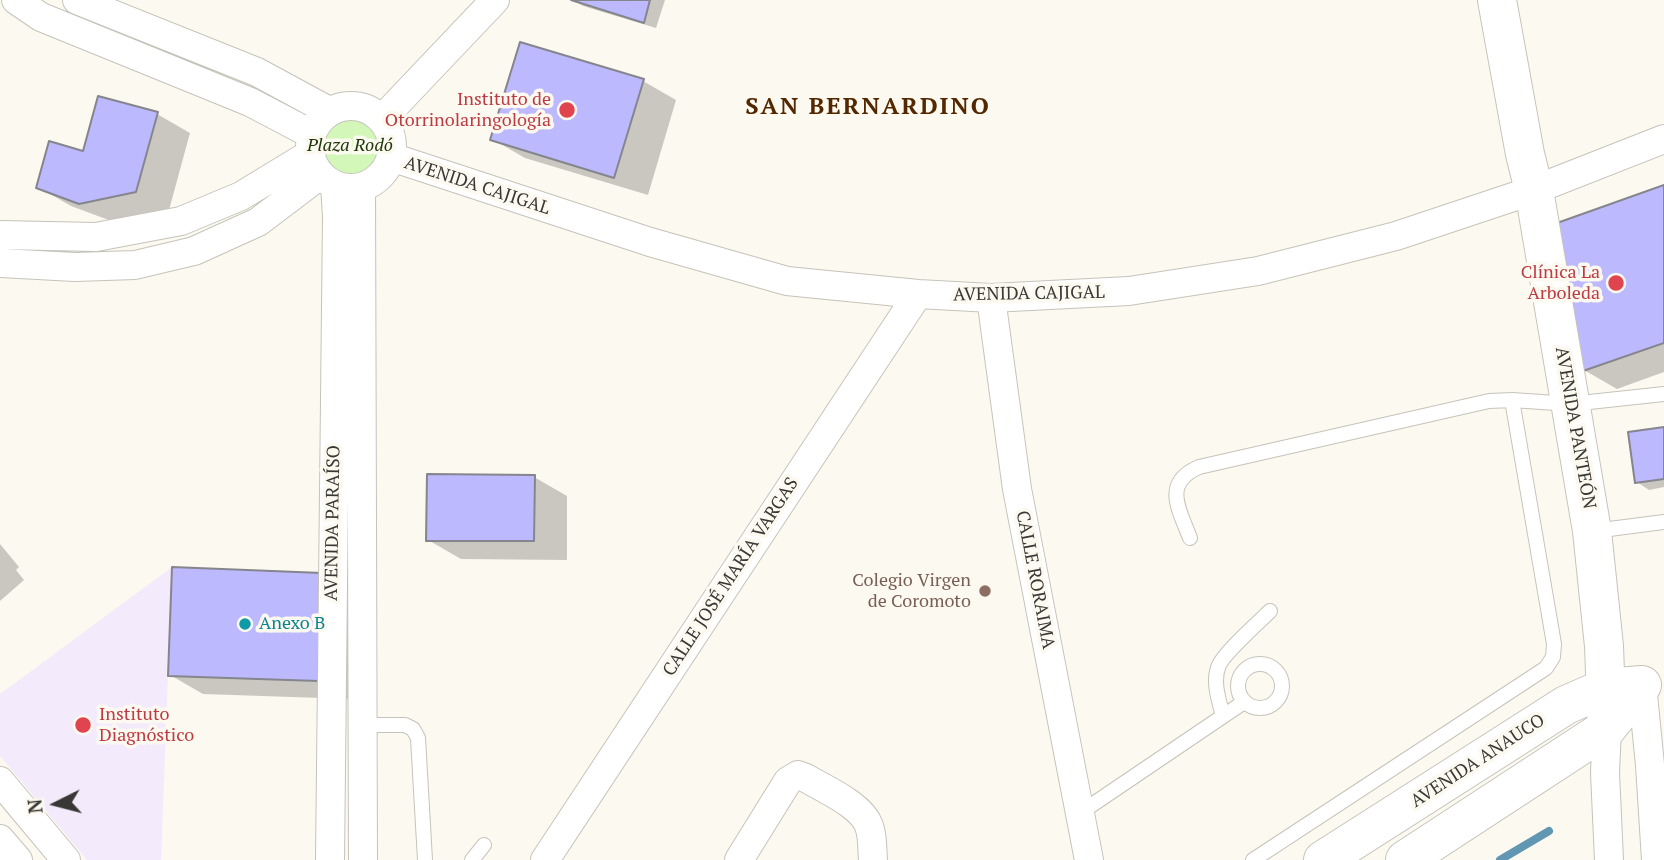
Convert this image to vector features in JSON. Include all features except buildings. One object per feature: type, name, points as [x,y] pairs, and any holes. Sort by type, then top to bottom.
[{"type":"main road","name":"AVENIDA PANTEÓN","points":[[1497,0],[1534,190],[1571,404],[1592,531],[1604,646],[1637,681],[1607,727]]},
{"type":"main road","name":"AVENIDA ANAUCO","points":[[1323,860],[1566,705],[1637,681]]},
{"type":"main road","points":[[1405,860],[1607,727]]},
{"type":"street","points":[[16,0],[51,21],[250,102],[327,167],[371,183],[380,176],[391,157],[391,141],[382,119],[372,111],[354,105],[329,111],[315,125],[327,167]]},
{"type":"street","points":[[77,0],[257,72],[329,111]]},
{"type":"street","points":[[382,119],[495,0]]},
{"type":"street","name":"AVENIDA CAJIGAL","points":[[391,157],[650,242],[787,281],[991,298],[1129,291],[1258,271],[1396,236],[1534,190],[1664,139]]},
{"type":"street","points":[[0,235],[96,237],[181,221],[241,196],[327,167]]},
{"type":"street","points":[[0,262],[75,267],[135,265],[194,251],[258,222],[327,167]]},
{"type":"street","name":"AVENIDA PARAÍSO","points":[[327,167],[362,724],[363,860]]},
{"type":"street","name":"AVENIDA PARAÍSO","points":[[327,167],[337,230],[330,860]]},
{"type":"street","name":"CALLE JOSÉ MARÍA VARGAS","points":[[545,860],[713,621],[929,294]]},
{"type":"street","name":"CALLE RORAIMA","points":[[991,298],[1017,489],[1088,860]]},
{"type":"street","name":"CALLE JOSÉ MARÍA VARGAS","points":[[567,860],[713,621]]},
{"type":"street","name":"AVENIDA PANTEÓN","points":[[1637,681],[1650,765],[1656,860]]},
{"type":"street","name":"AVENIDA PANTEÓN","points":[[1607,727],[1605,773],[1609,860]]},
{"type":"street","points":[[739,860],[788,781],[798,775],[857,809],[865,818],[870,827],[873,860]]},
{"type":"street","points":[[0,781],[66,860]]},
{"type":"street","points":[[0,839],[18,860]]},
{"type":"lane","points":[[1190,538],[1176,498],[1176,487],[1189,471],[1199,467],[1489,401],[1571,404],[1664,394]]},
{"type":"lane","points":[[1253,860],[1546,668],[1553,657],[1554,644],[1512,400]]},
{"type":"lane","points":[[1592,531],[1664,522]]},
{"type":"lane","points":[[1223,716],[1217,697],[1218,666],[1270,611]]},
{"type":"lane","points":[[1080,813],[1244,702]]},
{"type":"lane","points":[[362,724],[405,725],[413,729],[418,738],[425,860]]},
{"type":"lane","points":[[472,860],[484,845]]},
{"type":"shaded area","name":"Instituto Diagnóstico","points":[[172,567],[322,573],[168,676],[161,860],[87,860],[0,756],[0,694]]},
{"type":"green space","name":"Plaza Rodó","points":[[350,110],[369,116],[380,127],[385,140],[379,167],[369,177],[357,182],[342,181],[323,170],[315,139],[323,121]]},
{"type":"waterway","points":[[1500,860],[1549,831]]},
{"type":"place","name":"Instituto de Otorrinolaringología","points":[[567,110]]},
{"type":"place","name":"Clínica La Arboleda","points":[[1616,283]]},
{"type":"place","name":"Colegio Virgen de Coromoto","points":[[985,591]]},
{"type":"place","name":"Anexo B","points":[[245,624]]},
{"type":"place","name":"Instituto Diagnóstico","points":[[83,725]]},
{"type":"district","name":"SAN BERNARDINO","points":[[868,107]]}]
